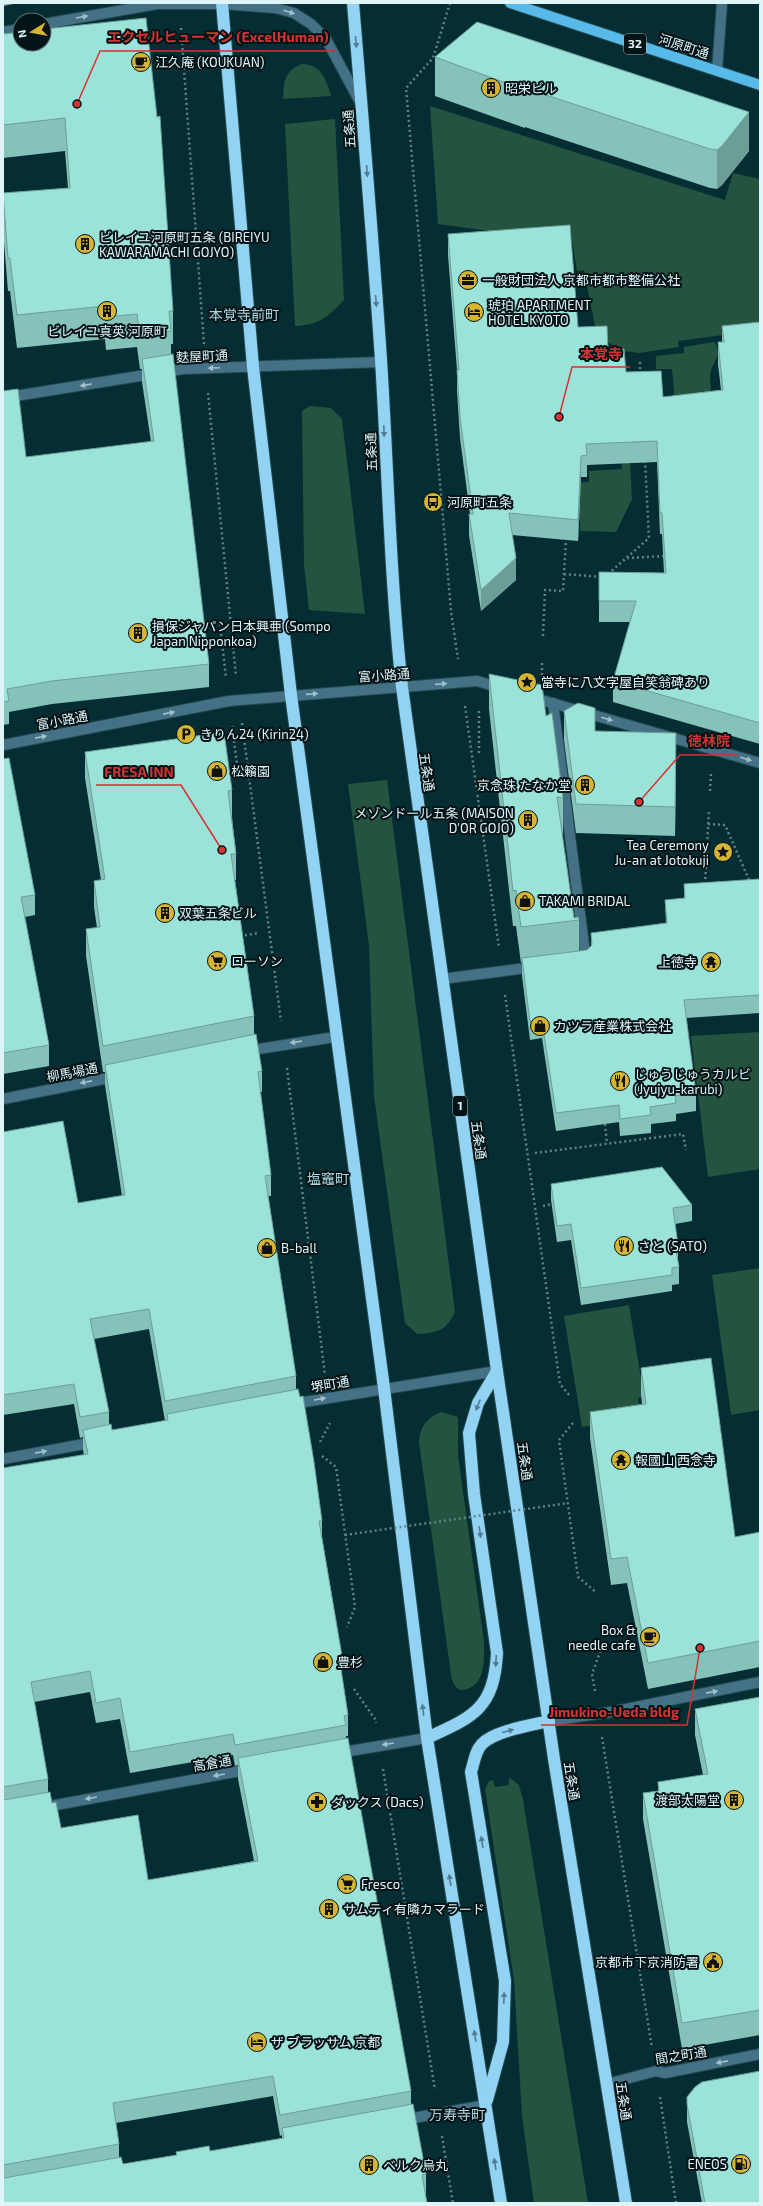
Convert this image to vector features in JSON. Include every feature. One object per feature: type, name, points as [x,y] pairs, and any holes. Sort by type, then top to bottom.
[{"type":"highway","points":[[222,3],[253,367],[291,695],[335,1037],[384,1388],[426,1738],[501,2203]]},
{"type":"highway","name":"五条通","points":[[353,3],[381,362],[387,509],[395,628],[402,687],[497,1370],[549,1720],[626,2203]]},
{"type":"highway","points":[[426,1738],[460,1723],[478,1710],[488,1698],[496,1676],[497,1653],[474,1494],[469,1433],[478,1403],[497,1370]]},
{"type":"highway","points":[[486,2104],[503,2042],[505,1981],[471,1772],[475,1756],[483,1743],[500,1734],[549,1720]]},
{"type":"main road","name":"河原町通","points":[[510,3],[760,85]]},
{"type":"street","points":[[52,23],[157,4],[222,3],[275,8],[294,13],[311,24],[326,39],[362,105]]},
{"type":"street","points":[[717,71],[722,3]]},
{"type":"street","name":"麩屋町通","points":[[3,398],[183,369],[381,362]]},
{"type":"street","name":"富小路通","points":[[3,744],[229,702],[291,695],[477,681],[760,763]]},
{"type":"street","points":[[553,703],[586,961],[571,963]]},
{"type":"street","points":[[442,979],[548,966]]},
{"type":"street","points":[[234,1053],[335,1037]]},
{"type":"street","name":"柳馬場通","points":[[3,1099],[126,1074]]},
{"type":"street","name":"堺町通","points":[[284,1406],[497,1370]]},
{"type":"street","points":[[3,1459],[104,1440]]},
{"type":"street","points":[[549,1720],[598,1714],[760,1682]]},
{"type":"street","points":[[330,1754],[426,1738]]},
{"type":"street","name":"高倉通","points":[[34,1809],[260,1767]]},
{"type":"street","name":"間之町通","points":[[607,2084],[656,2072],[664,2073],[760,2054]]},
{"type":"street","points":[[391,2122],[486,2104]]},
{"type":"path","points":[[640,362],[641,383]]},
{"type":"path","points":[[564,574],[604,577],[648,538],[644,458]]},
{"type":"path","points":[[543,636],[545,590],[563,591],[566,540]]},
{"type":"path","points":[[626,558],[668,556]]},
{"type":"path","points":[[220,624],[226,681]]},
{"type":"path","points":[[479,701],[479,753]]},
{"type":"path","points":[[231,718],[239,779]]},
{"type":"path","points":[[705,885],[709,811]]},
{"type":"path","points":[[708,824],[725,825],[751,886]]},
{"type":"path","points":[[238,936],[259,933]]},
{"type":"path","points":[[605,1124],[607,1144]]},
{"type":"path","points":[[535,1153],[684,1134],[686,1150]]},
{"type":"path","points":[[543,1206],[552,1204]]},
{"type":"path","points":[[574,1423],[559,1440],[578,1576],[597,1593]]},
{"type":"path","points":[[322,1456],[336,1467],[344,1535],[355,1607],[346,1627]]},
{"type":"path","points":[[344,1535],[568,1503]]},
{"type":"path","points":[[603,1644],[592,1674],[676,2203]]},
{"type":"path","points":[[354,1689],[375,1719],[453,2203]]},
{"type":"green space","points":[[302,64],[309,65],[319,70],[325,79],[331,96],[283,99],[285,82],[288,74]]},
{"type":"green space","points":[[430,106],[725,200],[733,173],[760,179],[760,330],[678,341],[679,347],[639,353],[624,351],[597,336],[584,270],[577,271],[571,234],[542,238],[438,224]]},
{"type":"green space","points":[[335,119],[344,300],[333,311],[317,322],[295,326],[285,124]]},
{"type":"green space","points":[[714,342],[717,346],[718,355],[710,377],[710,396],[675,404],[672,369],[656,369],[656,356],[684,353],[684,347]]},
{"type":"green space","points":[[310,406],[331,408],[342,419],[365,614],[309,610],[304,565],[302,411]]},
{"type":"green space","points":[[628,430],[632,499],[616,532],[580,531],[580,521],[550,520],[539,484],[589,482],[589,471],[622,469],[620,431]]},
{"type":"green space","points":[[387,780],[455,1312],[445,1327],[440,1330],[431,1333],[417,1334],[405,1323],[374,1096],[369,945],[348,784]]},
{"type":"green space","points":[[760,1032],[760,1169],[708,1177],[691,1036]]},
{"type":"green space","points":[[760,1268],[760,1410],[731,1415],[712,1275]]},
{"type":"green space","points":[[629,1305],[644,1397],[638,1398],[641,1418],[582,1427],[564,1316]]},
{"type":"green space","points":[[441,1412],[458,1417],[458,1456],[484,1642],[484,1656],[480,1677],[476,1683],[464,1690],[456,1688],[451,1675],[419,1442],[421,1431],[425,1423]]},
{"type":"green space","points":[[509,1777],[519,1785],[523,1800],[588,2203],[534,2203],[522,2116],[514,1980],[485,1789],[489,1781],[493,1780],[495,1787],[509,1785]]},
{"type":"building","points":[[146,18],[157,117],[160,116],[173,311],[169,311],[171,331],[140,336],[137,314],[106,317],[105,306],[17,315],[10,258],[8,258],[3,193],[70,188],[65,118],[3,125],[3,34],[12,33],[12,52],[52,52],[52,28]]},
{"type":"building","points":[[477,22],[749,112],[722,146],[717,150],[710,149],[525,88],[525,90],[435,57]]},
{"type":"building","points":[[570,225],[578,327],[607,326],[608,350],[624,349],[626,372],[661,371],[663,397],[723,390],[718,342],[724,342],[722,326],[760,322],[760,723],[613,681],[636,601],[599,601],[599,572],[666,573],[662,513],[660,513],[657,441],[586,444],[587,455],[581,456],[578,520],[509,513],[516,558],[481,590],[469,514],[473,514],[460,417],[457,370],[459,370],[448,234]]},
{"type":"building","points":[[173,354],[209,664],[52,681],[7,689],[9,701],[3,702],[3,391],[18,389],[26,457],[154,441],[142,359]]},
{"type":"building","name":"メゾンドール五条 (MAISON D'OR GOJO)","points":[[489,674],[542,685],[546,716],[552,713],[563,798],[557,797],[574,918],[578,917],[579,920],[521,927],[516,890],[513,891]]},
{"type":"building","points":[[578,703],[595,708],[595,731],[676,733],[675,807],[576,804],[564,711]]},
{"type":"building","points":[[224,732],[232,790],[228,791],[236,854],[231,854],[254,1016],[103,1046],[86,929],[100,927],[94,881],[105,879],[85,752]]},
{"type":"building","points":[[9,758],[35,895],[21,897],[49,1045],[3,1053],[3,759]]},
{"type":"building","points":[[760,879],[760,995],[684,1000],[696,1093],[675,1096],[676,1103],[650,1107],[651,1115],[620,1119],[619,1105],[556,1113],[542,1021],[530,1022],[522,958],[587,950],[592,945],[591,933],[667,923],[665,900],[685,898],[684,884]]},
{"type":"building","points":[[256,1034],[262,1071],[258,1072],[271,1175],[265,1176],[296,1376],[165,1401],[149,1309],[90,1319],[109,1412],[80,1417],[74,1384],[3,1395],[3,1132],[63,1121],[78,1203],[125,1195],[105,1065]]},
{"type":"building","name":"さと (SATO)","points":[[662,1167],[692,1205],[673,1208],[678,1245],[675,1245],[679,1267],[672,1268],[672,1275],[581,1288],[571,1224],[557,1226],[551,1184]]},
{"type":"building","points":[[711,1358],[735,1537],[760,1532],[760,1641],[648,1663],[627,1557],[611,1559],[590,1412],[646,1404],[641,1368]]},
{"type":"building","points":[[298,1389],[300,1397],[303,1396],[314,1462],[322,1521],[319,1521],[342,1656],[339,1656],[348,1715],[344,1716],[346,1725],[235,1745],[233,1734],[130,1752],[120,1698],[96,1703],[90,1671],[31,1682],[48,1779],[3,1787],[3,1468],[88,1454],[83,1430],[111,1424],[112,1430],[168,1420],[167,1414]]},
{"type":"building","points":[[760,1697],[760,2010],[682,2023],[643,1793],[659,1791],[658,1782],[708,1774],[695,1709]]},
{"type":"building","points":[[348,1738],[411,2091],[280,2115],[273,2076],[113,2103],[119,2144],[3,2165],[3,1800],[50,1792],[52,1803],[56,1802],[61,1828],[138,1815],[148,1880],[258,1861],[238,1758]]},
{"type":"building","points":[[760,2071],[760,2203],[705,2203],[687,2097],[695,2087],[702,2082]]},
{"type":"building","points":[[413,2104],[426,2174],[422,2175],[427,2203],[3,2203],[3,2177],[121,2157],[123,2164],[177,2155],[176,2152],[209,2146],[210,2151],[284,2138],[282,2128]]},
{"type":"place","name":"江久庵 (KOUKUAN)","points":[[141,62]]},
{"type":"place","name":"昭栄ビル","points":[[491,88]]},
{"type":"place","name":"エクセルヒューマン (ExcelHuman)","points":[[77,104]]},
{"type":"place","name":"ビレイユ河原町五条 (BIREIYU KAWARAMACHI GOJYO)","points":[[85,244]]},
{"type":"place","name":"一般財団法人 京都市都市整備公社","points":[[468,280]]},
{"type":"place","name":"ビレイユ真英 河原町","points":[[107,311]]},
{"type":"place","name":"琥珀 APARTMENT HOTEL KYOTO","points":[[474,312]]},
{"type":"place","name":"本覚寺","points":[[559,417]]},
{"type":"place","name":"河原町五条","points":[[433,502]]},
{"type":"place","name":"損保ジャパン日本興亜 (Sompo Japan Nipponkoa)","points":[[138,633]]},
{"type":"place","name":"當寺に八文字屋自笑翁碑あり","points":[[527,682]]},
{"type":"place","name":"きりん24 (Kirin24)","points":[[186,734]]},
{"type":"place","name":"松籟園","points":[[217,771]]},
{"type":"place","name":"京念珠 たなか堂","points":[[585,785]]},
{"type":"place","name":"徳林院","points":[[639,802]]},
{"type":"place","name":"メゾンドール五条 (MAISON D'OR GOJO)","points":[[528,820]]},
{"type":"place","name":"FRESA INN","points":[[222,850]]},
{"type":"place","name":"Tea Ceremony Ju-an at Jotokuji","points":[[723,852]]},
{"type":"place","name":"TAKAMI BRIDAL","points":[[525,901]]},
{"type":"place","name":"双葉五条ビル","points":[[165,913]]},
{"type":"place","name":"ローソン","points":[[217,961]]},
{"type":"place","name":"上徳寺","points":[[711,962]]},
{"type":"place","name":"カツラ産業株式会社","points":[[540,1026]]},
{"type":"place","name":"じゅうじゅうカルビ (Jyujyu-karubi)","points":[[620,1081]]},
{"type":"place","name":"さと (SATO)","points":[[624,1246]]},
{"type":"place","name":"B-ball","points":[[267,1248]]},
{"type":"place","name":"報國山 西念寺","points":[[621,1460]]},
{"type":"place","name":"Box & needle cafe","points":[[650,1637]]},
{"type":"place","name":"Jimukino-Ueda bldg","points":[[700,1648]]},
{"type":"place","name":"豊杉","points":[[323,1662]]},
{"type":"place","name":"渡部太陽堂","points":[[734,1800]]},
{"type":"place","name":"ダックス (Dacs)","points":[[317,1802]]},
{"type":"place","name":"Fresco","points":[[347,1884]]},
{"type":"place","name":"サムティ有隣カマラード","points":[[329,1909]]},
{"type":"place","name":"京都市下京消防署","points":[[713,1962]]},
{"type":"place","name":"ザ ブラッサム 京都","points":[[257,2042]]},
{"type":"place","name":"ENEOS","points":[[741,2164]]},
{"type":"place","name":"ベルク烏丸","points":[[369,2165]]},
{"type":"district","name":"本覚寺前町","points":[[244,315]]},
{"type":"district","name":"塩竈町","points":[[328,1179]]},
{"type":"district","name":"万寿寺町","points":[[457,2115]]}]
